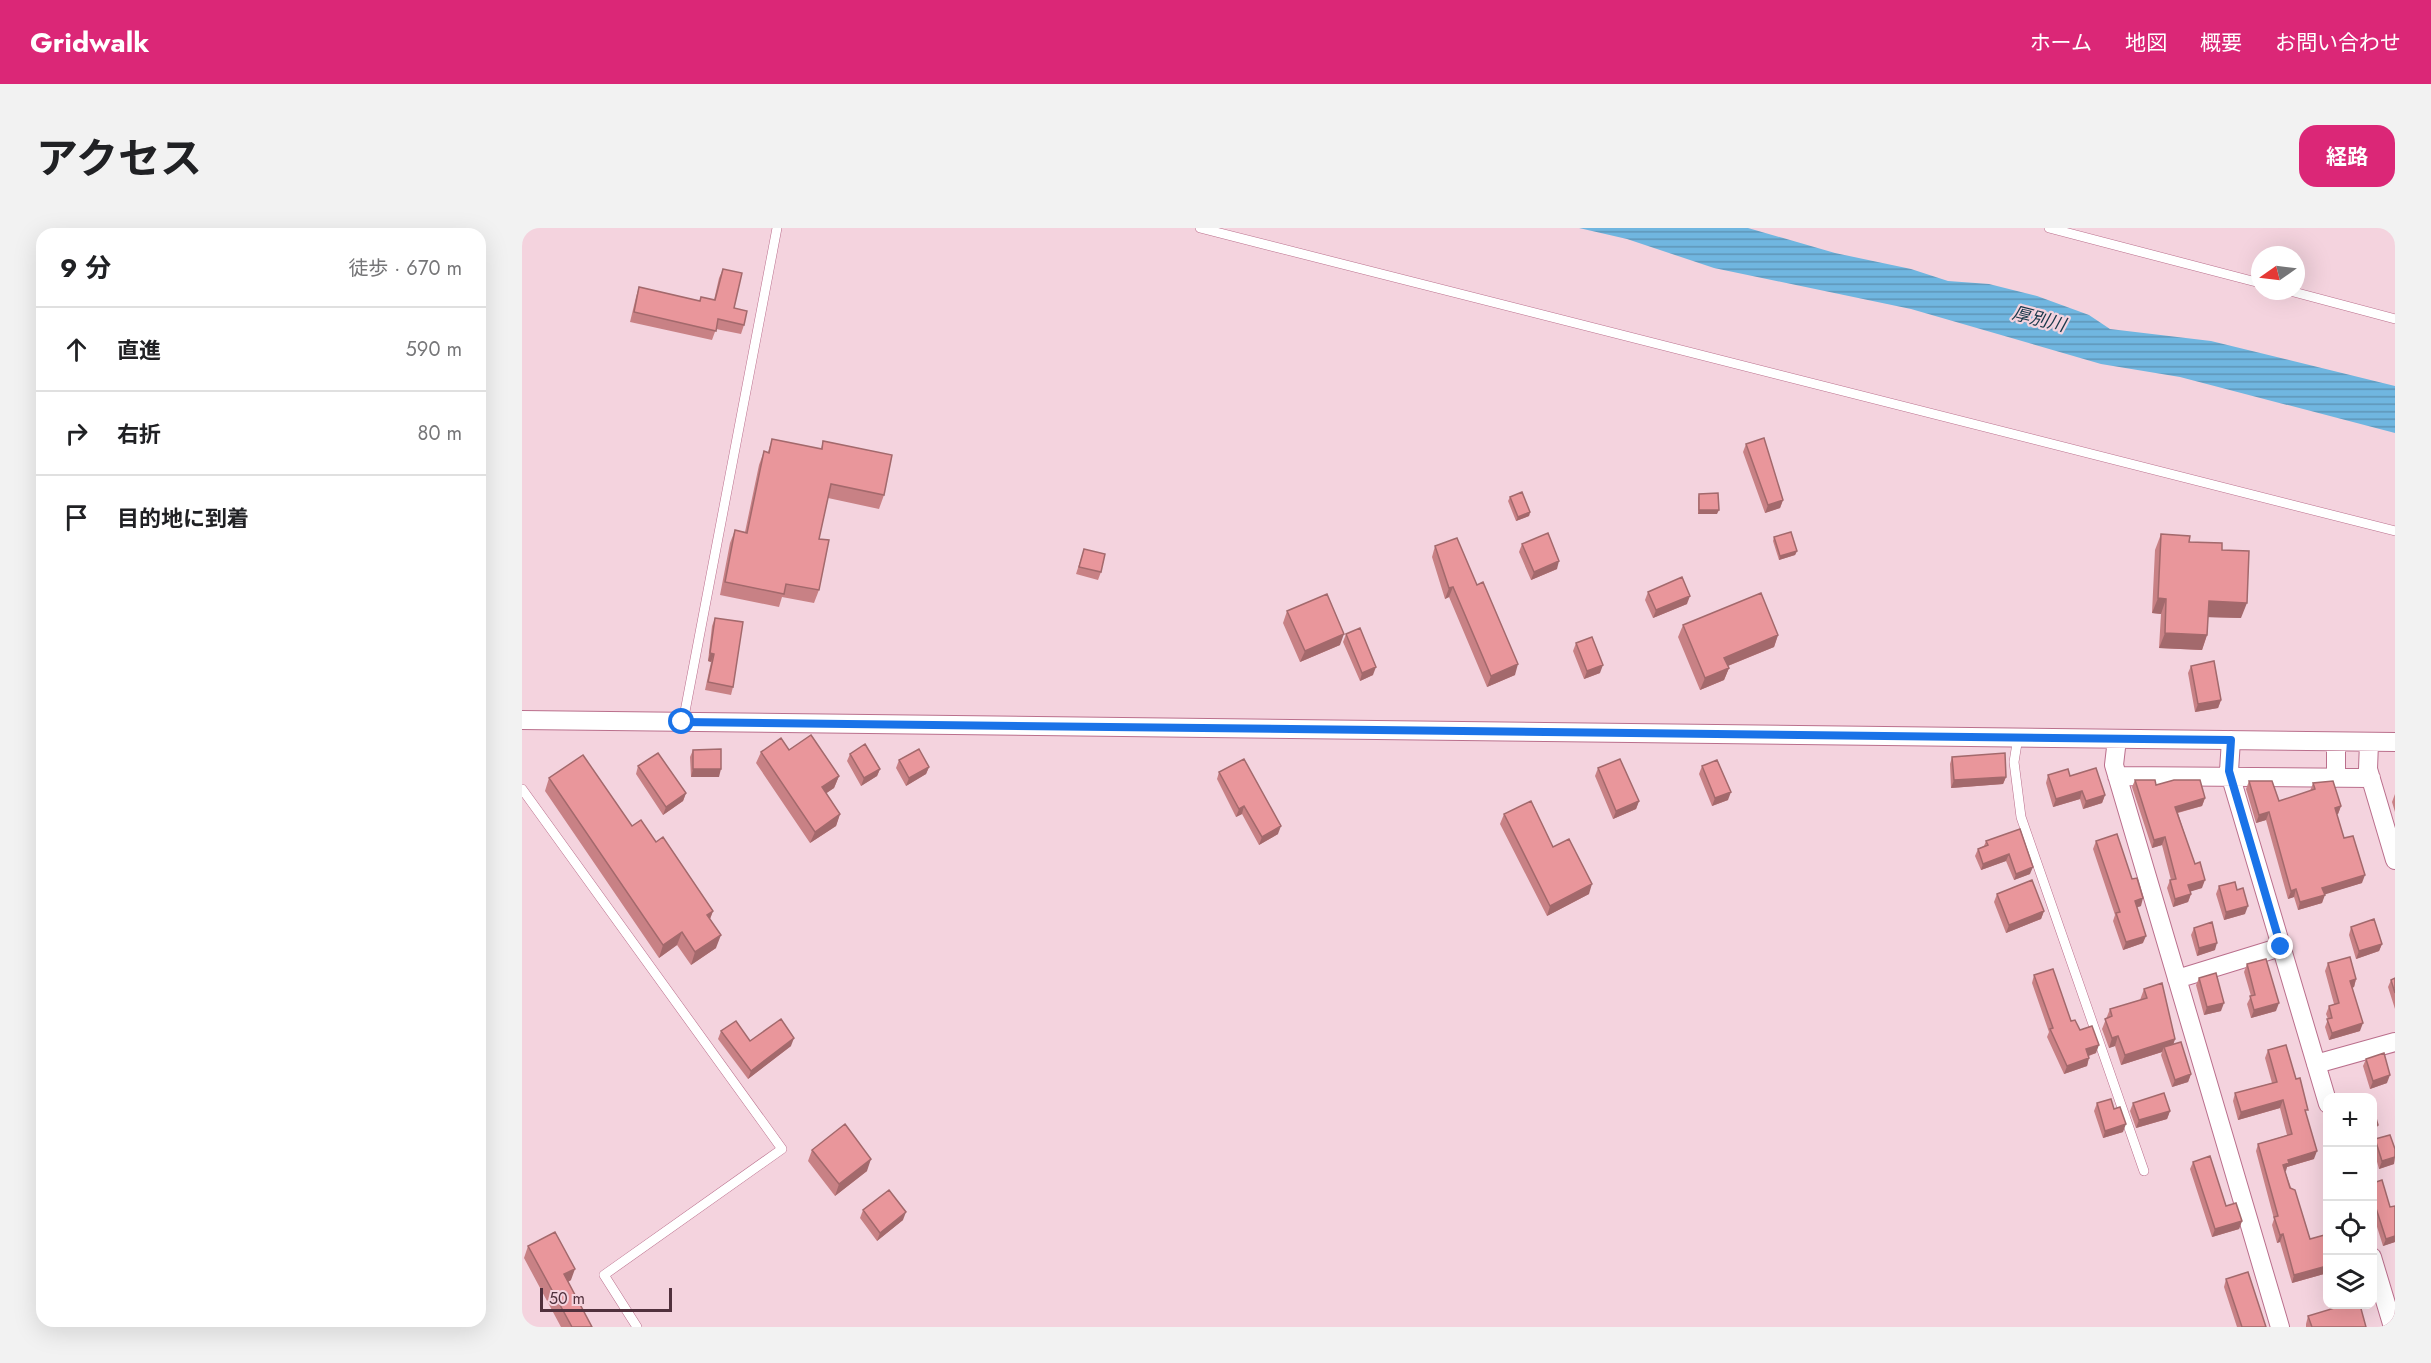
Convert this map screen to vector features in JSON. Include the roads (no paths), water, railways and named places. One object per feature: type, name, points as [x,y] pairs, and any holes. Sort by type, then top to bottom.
[{"type":"street","points":[[522,720],[2395,742]]},
{"type":"street","points":[[2117,739],[2114,765],[2117,776],[2280,1327]]},
{"type":"street","points":[[2231,740],[2231,777],[2325,1093]]},
{"type":"street","points":[[2336,742],[2336,777]]},
{"type":"street","points":[[2369,743],[2368,769],[2395,860]]},
{"type":"street","points":[[2117,776],[2371,778]]},
{"type":"street","points":[[2177,979],[2281,947]]},
{"type":"street","points":[[2316,1064],[2395,1042]]},
{"type":"street","points":[[2377,1271],[2393,1327]]},
{"type":"lane","points":[[682,722],[777,228]]},
{"type":"lane","points":[[1200,228],[2395,531]]},
{"type":"lane","points":[[2049,228],[2251,281]]},
{"type":"lane","points":[[2305,295],[2395,318]]},
{"type":"lane","points":[[2018,737],[2014,762],[2021,817],[2144,1171]]},
{"type":"lane","points":[[522,789],[782,1149],[604,1275],[637,1327]]},
{"type":"water","name":"厚別川","points":[[1579,228],[1748,228],[1835,253],[1911,269],[1948,281],[1989,284],[2037,296],[2089,315],[2110,329],[2211,341],[2395,386],[2395,433],[2180,377],[2101,364],[1911,309],[1714,268],[1627,239]]}]
